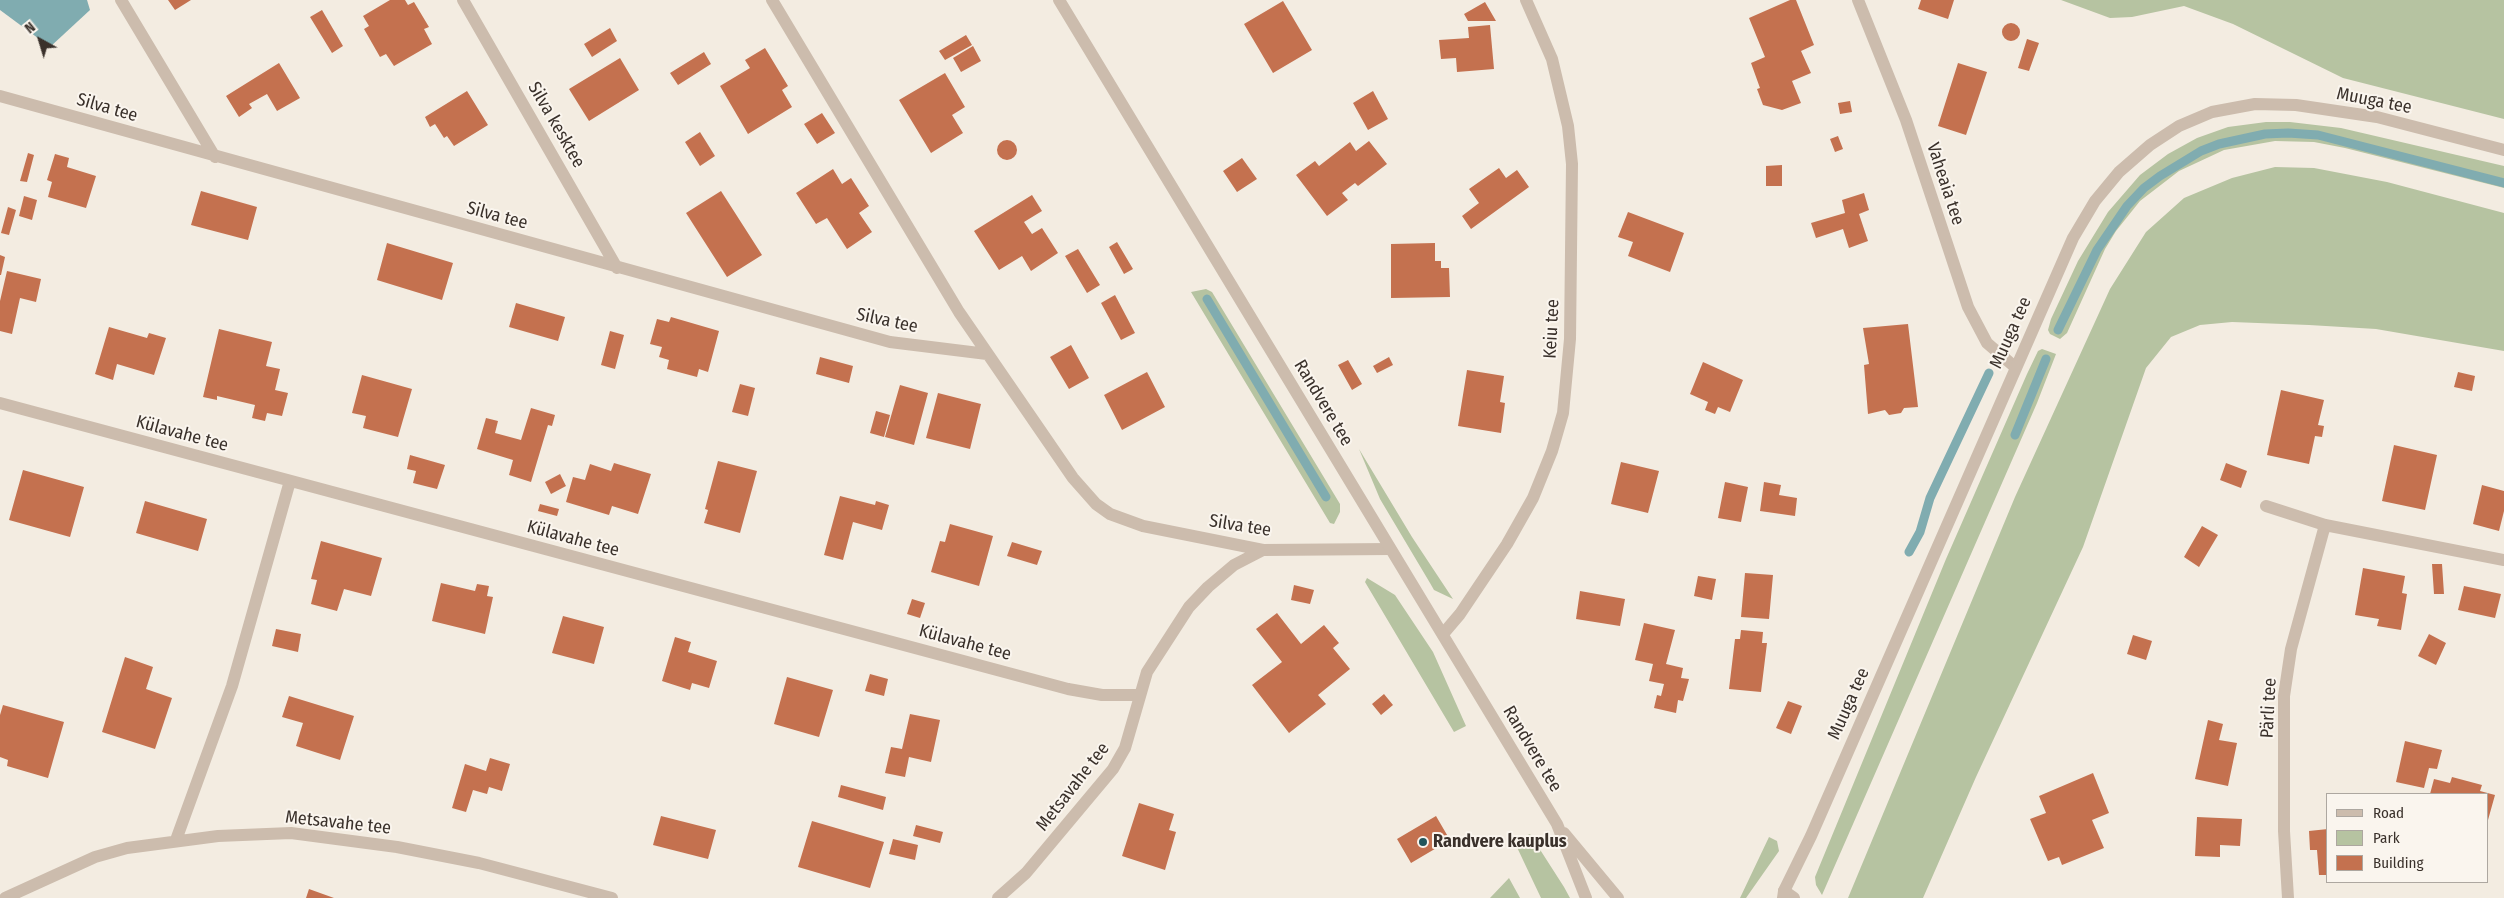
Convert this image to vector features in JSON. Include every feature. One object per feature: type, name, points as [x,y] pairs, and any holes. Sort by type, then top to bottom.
[{"type":"street","points":[[121,0],[215,157]]},
{"type":"street","name":"Silva kesktee","points":[[463,0],[617,268]]},
{"type":"street","name":"Silva tee","points":[[772,0],[959,312],[1073,478],[1096,504],[1110,514],[1143,526],[1263,550],[1390,549]]},
{"type":"street","name":"Randvere tee","points":[[1059,0],[1556,824],[1586,898]]},
{"type":"street","name":"Keiu tee","points":[[1442,634],[1460,614],[1507,544],[1533,498],[1552,451],[1563,413],[1570,339],[1572,164],[1568,126],[1552,59],[1526,0]]},
{"type":"street","name":"Vaheaia tee","points":[[1858,0],[1906,120],[1968,307],[1987,343],[2015,367]]},
{"type":"street","name":"Silva tee","points":[[0,96],[215,157],[890,342],[988,354]]},
{"type":"street","name":"Muuga tee","points":[[1783,896],[2073,238],[2096,201],[2119,172],[2150,144],[2179,126],[2212,112],[2255,104],[2296,105],[2377,117],[2504,150]]},
{"type":"street","name":"Külavahe tee","points":[[0,403],[1068,689],[1102,695],[1140,695]]},
{"type":"street","points":[[176,840],[232,686],[290,481]]},
{"type":"street","points":[[2266,506],[2325,525],[2504,560]]},
{"type":"street","name":"Pärli tee","points":[[2288,898],[2284,831],[2284,696],[2291,649],[2325,525]]},
{"type":"street","name":"Metsavahe tee","points":[[998,898],[1026,873],[1113,769],[1125,748],[1147,672],[1189,607],[1208,587],[1234,566],[1263,550]]},
{"type":"street","name":"Randvere tee","points":[[1556,824],[1618,898]]},
{"type":"street","name":"Metsavahe tee","points":[[5,898],[95,857],[127,848],[176,840],[290,833],[331,837],[479,864],[612,898]]},
{"type":"green space","points":[[2061,0],[2504,0],[2504,119],[2343,78],[2233,24],[2184,6],[2132,17],[2110,18]]},
{"type":"green space","points":[[2266,122],[2290,122],[2341,128],[2504,166],[2504,188],[2314,142],[2275,141],[2224,150],[2179,171],[2140,201],[2116,231],[2105,249],[2067,333],[2060,339],[2050,334],[2048,330],[2051,319],[2078,261],[2108,212],[2140,175],[2168,154],[2197,138],[2228,127]]},
{"type":"green space","points":[[2275,167],[2314,168],[2387,182],[2504,213],[2504,351],[2376,329],[2309,325],[2232,322],[2200,325],[2171,337],[2146,368],[2083,547],[1976,777],[1923,898],[1848,898],[2015,497],[2110,289],[2146,232],[2184,198],[2232,178]]},
{"type":"green space","points":[[1206,289],[1212,292],[1340,504],[1340,512],[1334,524],[1330,523],[1191,292]]},
{"type":"green space","points":[[2042,349],[2056,354],[2037,403],[1822,895],[1816,885],[1815,877],[1946,559],[2027,374],[2038,351]]},
{"type":"green space","points":[[1359,449],[1412,537],[1453,599],[1434,590],[1380,499]]},
{"type":"green space","points":[[1367,578],[1395,595],[1433,652],[1466,726],[1454,732],[1365,582]]},
{"type":"green space","points":[[1530,834],[1570,898],[1541,898],[1514,841]]},
{"type":"green space","points":[[1769,837],[1777,841],[1779,851],[1746,898],[1740,898]]},
{"type":"green space","points":[[1509,878],[1520,898],[1490,898]]},
{"type":"water","points":[[0,0],[87,0],[90,10],[50,47],[0,10]]},
{"type":"building","points":[[168,0],[191,0],[175,10]]},
{"type":"building","points":[[390,0],[405,0],[408,5],[414,2],[429,27],[424,29],[432,44],[394,66],[386,54],[380,57],[364,29],[369,26],[363,16]]},
{"type":"building","points":[[1790,0],[1796,0],[1814,45],[1801,51],[1811,73],[1792,81],[1801,103],[1782,110],[1763,105],[1757,89],[1760,88],[1751,63],[1765,57],[1749,18]]},
{"type":"building","points":[[1921,0],[1954,0],[1948,19],[1918,9]]},
{"type":"building","points":[[1283,1],[1312,50],[1273,73],[1244,24]]},
{"type":"building","points":[[1485,2],[1496,21],[1468,21],[1464,14]]},
{"type":"building","points":[[322,10],[343,46],[332,53],[310,17]]},
{"type":"building","points":[[2011,23],[2017,26],[2020,32],[2017,38],[2011,41],[2005,38],[2002,32],[2005,26]]},
{"type":"building","points":[[1490,25],[1494,69],[1457,72],[1456,58],[1441,59],[1439,40],[1469,38],[1468,27]]},
{"type":"building","points":[[610,28],[617,41],[592,57],[584,44]]},
{"type":"building","points":[[966,35],[972,45],[945,60],[939,51]]},
{"type":"building","points":[[2027,39],[2039,43],[2029,71],[2018,68]]},
{"type":"building","points":[[973,46],[981,61],[961,72],[953,58]]},
{"type":"building","points":[[765,48],[788,86],[782,90],[792,107],[748,134],[720,86],[750,68],[745,60]]},
{"type":"building","points":[[704,52],[711,64],[678,85],[670,73]]},
{"type":"building","points":[[620,58],[639,90],[589,121],[569,89]]},
{"type":"building","points":[[279,63],[300,98],[277,111],[267,94],[249,104],[252,108],[239,117],[226,96]]},
{"type":"building","points":[[1958,63],[1987,72],[1966,135],[1938,126]]},
{"type":"building","points":[[945,73],[965,107],[952,115],[963,133],[931,153],[899,100]]},
{"type":"building","points":[[467,91],[488,125],[454,146],[447,136],[444,138],[435,124],[430,127],[425,117]]},
{"type":"building","points":[[1373,91],[1388,119],[1368,130],[1353,103]]},
{"type":"building","points":[[1850,101],[1852,112],[1840,114],[1838,103]]},
{"type":"building","points":[[822,113],[835,133],[817,144],[804,124]]},
{"type":"building","points":[[700,132],[715,156],[700,166],[685,142]]},
{"type":"building","points":[[1838,136],[1843,149],[1835,152],[1830,139]]},
{"type":"building","points":[[1007,140],[1014,143],[1017,150],[1014,157],[1007,160],[1000,157],[997,150],[1000,143]]},
{"type":"building","points":[[1369,141],[1387,164],[1358,186],[1355,183],[1342,193],[1348,200],[1327,216],[1296,175],[1315,161],[1319,166],[1350,142],[1356,151]]},
{"type":"building","points":[[28,153],[34,155],[27,182],[20,181]]},
{"type":"building","points":[[55,154],[69,158],[67,167],[96,176],[86,208],[48,197],[52,182],[47,180]]},
{"type":"building","points":[[1242,158],[1257,179],[1237,192],[1223,171]]},
{"type":"building","points":[[1782,165],[1782,186],[1766,186],[1766,166]]},
{"type":"building","points":[[1499,168],[1506,178],[1517,170],[1529,187],[1471,229],[1462,216],[1479,203],[1469,189]]},
{"type":"building","points":[[833,169],[842,184],[851,178],[869,206],[859,213],[872,232],[847,249],[827,218],[816,224],[796,193]]},
{"type":"building","points":[[201,191],[257,207],[248,240],[191,225]]},
{"type":"building","points":[[721,191],[762,255],[727,277],[686,213]]},
{"type":"building","points":[[1864,193],[1869,210],[1859,214],[1868,241],[1849,248],[1843,229],[1816,238],[1811,223],[1845,213],[1842,200]]},
{"type":"building","points":[[1032,195],[1042,211],[1024,222],[1032,234],[1042,228],[1058,253],[1031,271],[1022,256],[999,270],[974,231]]},
{"type":"building","points":[[24,196],[37,200],[32,220],[19,216]]},
{"type":"building","points":[[8,207],[16,210],[9,235],[1,233]]},
{"type":"building","points":[[1628,212],[1684,233],[1670,272],[1628,256],[1633,242],[1618,237]]},
{"type":"building","points":[[1117,242],[1133,269],[1124,274],[1109,247]]},
{"type":"building","points":[[387,243],[453,263],[442,300],[377,280]]},
{"type":"building","points":[[1435,243],[1435,261],[1441,261],[1441,268],[1449,268],[1450,297],[1391,298],[1391,244]]},
{"type":"building","points":[[1078,249],[1100,285],[1087,293],[1065,256]]},
{"type":"building","points":[[0,255],[5,257],[1,275],[0,275]]},
{"type":"building","points":[[7,271],[41,279],[36,302],[20,298],[12,334],[0,331],[0,301]]},
{"type":"building","points":[[1115,295],[1135,333],[1121,340],[1101,303]]},
{"type":"building","points":[[516,303],[565,317],[558,341],[509,327]]},
{"type":"building","points":[[671,317],[719,331],[708,372],[699,369],[697,377],[667,369],[669,360],[659,357],[662,347],[650,344],[657,319],[669,322]]},
{"type":"building","points":[[1908,324],[1918,407],[1904,408],[1901,413],[1889,415],[1885,410],[1868,414],[1864,365],[1869,364],[1863,328]]},
{"type":"building","points":[[109,327],[147,338],[149,333],[166,338],[154,375],[117,364],[113,380],[95,374]]},
{"type":"building","points":[[219,329],[272,342],[266,366],[280,369],[275,390],[288,393],[282,416],[267,413],[265,421],[252,418],[255,405],[217,396],[217,400],[203,397]]},
{"type":"building","points":[[610,331],[624,335],[615,369],[601,365]]},
{"type":"building","points":[[1071,345],[1089,378],[1069,389],[1050,357]]},
{"type":"building","points":[[820,357],[853,366],[849,383],[816,374]]},
{"type":"building","points":[[1389,357],[1393,365],[1377,373],[1373,366]]},
{"type":"building","points":[[1348,360],[1362,384],[1352,390],[1338,365]]},
{"type":"building","points":[[1703,362],[1743,380],[1730,412],[1718,407],[1715,414],[1705,410],[1708,402],[1690,394]]},
{"type":"building","points":[[1467,370],[1504,376],[1500,402],[1505,403],[1501,433],[1458,426]]},
{"type":"building","points":[[1147,372],[1165,407],[1122,430],[1104,395]]},
{"type":"building","points":[[2458,372],[2475,376],[2472,391],[2454,387]]},
{"type":"building","points":[[362,375],[412,389],[398,437],[363,428],[366,416],[352,413]]},
{"type":"building","points":[[740,384],[755,388],[748,416],[732,412]]},
{"type":"building","points":[[900,385],[928,393],[914,445],[885,437]]},
{"type":"building","points":[[2281,390],[2324,400],[2318,425],[2324,426],[2322,437],[2315,436],[2309,464],[2267,455]]},
{"type":"building","points":[[938,393],[981,404],[970,449],[926,438]]},
{"type":"building","points":[[531,408],[555,415],[552,426],[548,425],[531,482],[509,475],[513,460],[477,449],[486,418],[498,421],[495,433],[521,440]]},
{"type":"building","points":[[876,411],[890,415],[884,437],[870,433]]},
{"type":"building","points":[[2394,445],[2437,455],[2425,510],[2382,501]]},
{"type":"building","points":[[410,455],[445,465],[437,489],[413,483],[416,471],[407,469]]},
{"type":"building","points":[[718,461],[757,471],[740,533],[704,523],[708,510],[705,509]]},
{"type":"building","points":[[1621,462],[1659,471],[1648,513],[1611,504]]},
{"type":"building","points":[[614,463],[651,474],[638,514],[612,506],[609,515],[566,502],[573,477],[585,480],[590,464],[611,471]]},
{"type":"building","points":[[2226,463],[2247,471],[2241,488],[2220,480]]},
{"type":"building","points":[[23,470],[84,487],[70,537],[9,520]]},
{"type":"building","points":[[560,474],[566,486],[551,494],[545,482]]},
{"type":"building","points":[[1725,482],[1748,487],[1741,522],[1718,518]]},
{"type":"building","points":[[1764,482],[1781,485],[1779,495],[1797,498],[1795,516],[1760,511]]},
{"type":"building","points":[[2482,485],[2504,491],[2504,511],[2499,531],[2473,524]]},
{"type":"building","points":[[840,496],[875,505],[876,501],[889,505],[882,530],[853,522],[843,560],[824,555]]},
{"type":"building","points":[[145,501],[207,519],[198,551],[136,533]]},
{"type":"building","points":[[540,504],[559,509],[557,516],[538,511]]},
{"type":"building","points":[[950,524],[993,536],[979,586],[931,572],[940,541],[945,542]]},
{"type":"building","points":[[2202,526],[2218,535],[2199,567],[2184,557]]},
{"type":"building","points":[[321,541],[382,558],[371,596],[344,589],[337,611],[311,604],[317,580],[311,579]]},
{"type":"building","points":[[1012,542],[1042,551],[1037,565],[1007,556]]},
{"type":"building","points":[[2432,564],[2442,564],[2444,594],[2434,594]]},
{"type":"building","points":[[2363,568],[2405,576],[2402,593],[2407,594],[2401,630],[2377,626],[2379,619],[2355,615]]},
{"type":"building","points":[[1745,573],[1773,575],[1769,619],[1741,617]]},
{"type":"building","points":[[1698,576],[1716,579],[1712,600],[1694,596]]},
{"type":"building","points":[[441,583],[475,591],[477,584],[489,586],[487,596],[493,597],[485,634],[432,621]]},
{"type":"building","points":[[1294,585],[1314,590],[1310,604],[1291,600]]},
{"type":"building","points":[[2464,586],[2501,594],[2495,618],[2458,610]]},
{"type":"building","points":[[1580,591],[1625,599],[1620,626],[1576,619]]},
{"type":"building","points":[[912,599],[925,603],[920,618],[907,614]]},
{"type":"building","points":[[1277,613],[1301,644],[1324,625],[1339,643],[1333,648],[1350,669],[1318,695],[1326,704],[1289,733],[1252,685],[1282,662],[1256,629]]},
{"type":"building","points":[[563,616],[604,627],[594,664],[552,653]]},
{"type":"building","points":[[1644,623],[1675,630],[1666,664],[1683,668],[1681,678],[1689,679],[1683,701],[1678,700],[1676,713],[1654,708],[1657,695],[1661,696],[1664,684],[1649,681],[1653,664],[1635,660]]},
{"type":"building","points":[[276,629],[301,634],[298,652],[272,646]]},
{"type":"building","points":[[1741,630],[1763,632],[1762,643],[1767,643],[1761,692],[1729,689],[1735,639],[1740,639]]},
{"type":"building","points":[[2429,634],[2446,643],[2436,665],[2418,656]]},
{"type":"building","points":[[2133,635],[2152,641],[2146,660],[2127,654]]},
{"type":"building","points":[[675,637],[691,642],[688,652],[717,661],[709,688],[692,683],[690,690],[662,681]]},
{"type":"building","points":[[125,657],[153,667],[146,689],[172,698],[155,749],[102,732]]},
{"type":"building","points":[[870,674],[888,679],[884,696],[865,691]]},
{"type":"building","points":[[787,677],[833,690],[819,737],[774,724]]},
{"type":"building","points":[[1384,694],[1393,705],[1381,715],[1372,704]]},
{"type":"building","points":[[289,696],[354,716],[340,760],[296,746],[303,723],[282,717]]},
{"type":"building","points":[[1788,701],[1802,706],[1791,734],[1776,728]]},
{"type":"building","points":[[3,705],[64,722],[48,778],[7,766],[8,760],[0,757],[0,715]]},
{"type":"building","points":[[910,714],[940,720],[931,762],[909,757],[905,777],[885,773],[891,747],[902,749]]},
{"type":"building","points":[[2208,720],[2223,724],[2219,740],[2237,743],[2228,786],[2195,779]]},
{"type":"building","points":[[2405,741],[2442,750],[2437,769],[2429,768],[2424,788],[2396,782]]},
{"type":"building","points":[[490,758],[510,764],[502,791],[489,787],[487,794],[473,790],[466,812],[452,808],[465,764],[486,771]]},
{"type":"building","points":[[2093,773],[2109,813],[2092,820],[2104,848],[2062,865],[2059,857],[2048,861],[2030,819],[2046,813],[2039,796]]},
{"type":"building","points":[[2452,777],[2482,785],[2480,791],[2488,793],[2430,793],[2434,779],[2450,783]]},
{"type":"building","points":[[841,785],[886,797],[883,810],[838,797]]},
{"type":"building","points":[[2489,793],[2495,795],[2489,816]]},
{"type":"building","points":[[1139,803],[1174,814],[1169,830],[1176,832],[1165,870],[1122,856]]},
{"type":"building","points":[[661,816],[716,830],[708,859],[653,845]]},
{"type":"building","points":[[1436,816],[1450,840],[1411,863],[1397,839]]},
{"type":"building","points":[[2197,817],[2242,819],[2240,846],[2220,845],[2220,857],[2195,856]]},
{"type":"building","points":[[812,821],[884,842],[870,888],[798,867]]},
{"type":"building","points":[[916,825],[943,832],[940,843],[913,836]]},
{"type":"building","points":[[2326,829],[2326,875],[2319,875],[2317,850],[2310,850],[2309,831]]},
{"type":"building","points":[[893,839],[918,845],[915,860],[889,854]]},
{"type":"building","points":[[309,889],[334,898],[306,898]]},
{"type":"waterway","points":[[2058,330],[2097,250],[2127,206],[2144,188],[2160,176],[2201,151],[2219,144],[2265,134],[2318,135],[2504,183]]},
{"type":"waterway","points":[[1207,299],[1326,497]]},
{"type":"waterway","points":[[2015,435],[2046,359]]},
{"type":"waterway","points":[[1909,552],[1920,532],[1930,498],[1989,373]]},
{"type":"place","name":"Randvere kauplus","points":[[1423,842]]}]
